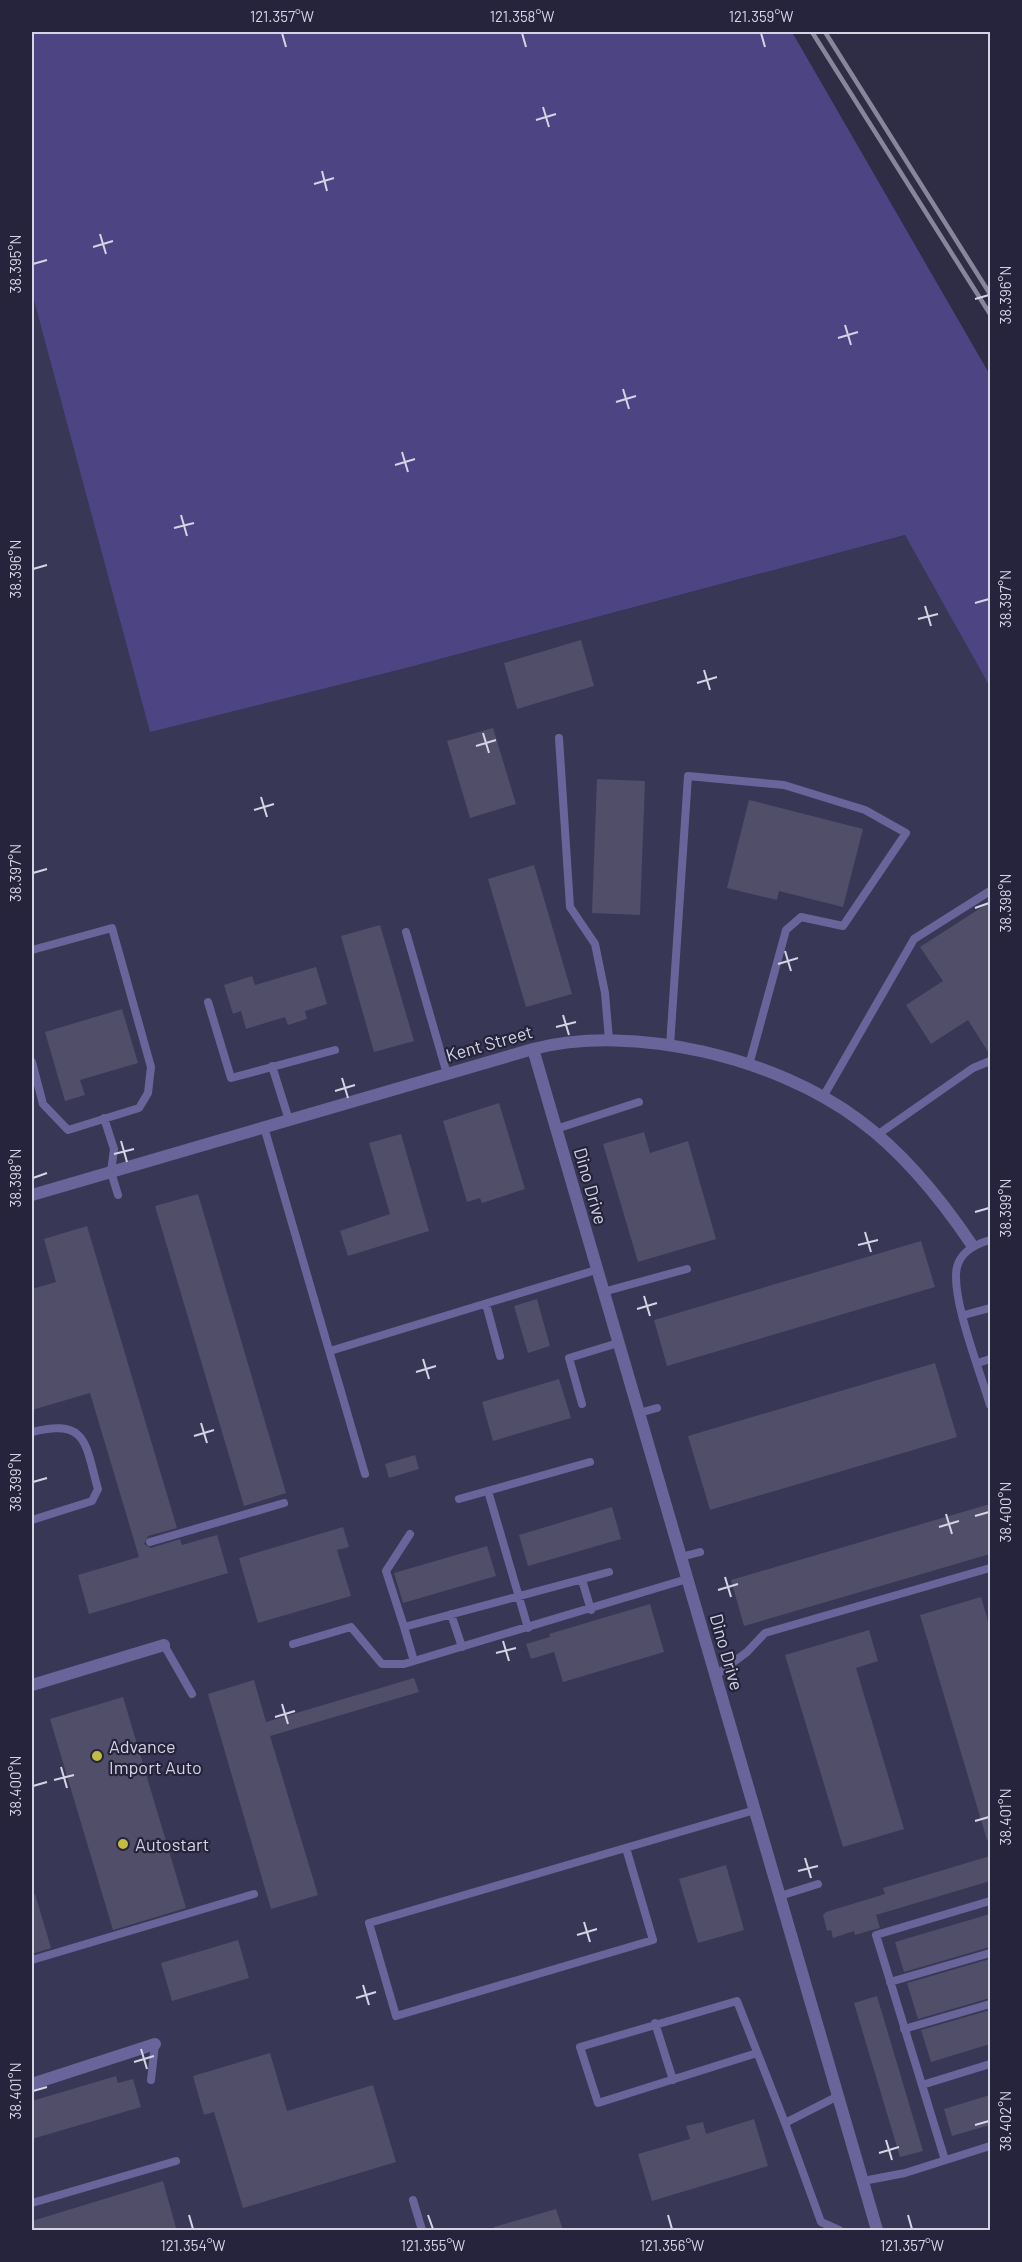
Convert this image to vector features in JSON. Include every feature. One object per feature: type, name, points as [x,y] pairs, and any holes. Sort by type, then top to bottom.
[{"type":"street","name":"Kent Street","points":[[32,1195],[554,1043],[609,1040],[690,1049],[749,1065],[786,1079],[823,1097],[860,1120],[922,1178],[949,1210],[972,1245]]},
{"type":"street","name":"Dino Drive","points":[[533,1049],[877,2230]]},
{"type":"street","points":[[32,1685],[164,1645]]},
{"type":"street","points":[[32,2084],[155,2044]]},
{"type":"lane","points":[[560,738],[570,907],[595,944],[605,993],[609,1040]]},
{"type":"lane","points":[[670,1046],[688,776],[784,785],[865,810],[906,833],[843,926],[801,917],[786,930],[749,1065]]},
{"type":"lane","points":[[823,1097],[914,939],[990,891]]},
{"type":"lane","points":[[32,950],[112,928],[151,1067],[148,1093],[139,1108],[68,1130],[43,1104],[32,1062]]},
{"type":"lane","points":[[406,932],[447,1074]]},
{"type":"lane","points":[[208,1002],[231,1078],[334,1050]]},
{"type":"lane","points":[[877,1135],[973,1068],[990,1061]]},
{"type":"lane","points":[[272,1066],[289,1120]]},
{"type":"lane","points":[[556,1129],[639,1102]]},
{"type":"lane","points":[[104,1118],[114,1149],[111,1172],[118,1195]]},
{"type":"lane","points":[[264,1127],[365,1474]]},
{"type":"lane","points":[[990,1240],[972,1245],[957,1265],[955,1286],[990,1405]]},
{"type":"lane","points":[[603,1292],[687,1269]]},
{"type":"lane","points":[[330,1351],[596,1270]]},
{"type":"lane","points":[[486,1304],[500,1356]]},
{"type":"lane","points":[[964,1315],[990,1308]]},
{"type":"lane","points":[[582,1404],[569,1358],[618,1343]]},
{"type":"lane","points":[[978,1363],[990,1359]]},
{"type":"lane","points":[[639,1413],[657,1408]]},
{"type":"lane","points":[[32,1432],[54,1426],[72,1430],[84,1438],[98,1489],[92,1501],[32,1520]]},
{"type":"lane","points":[[459,1499],[590,1462]]},
{"type":"lane","points":[[488,1491],[528,1628]]},
{"type":"lane","points":[[150,1542],[284,1503]]},
{"type":"lane","points":[[410,1534],[386,1571],[414,1661]]},
{"type":"lane","points":[[681,1557],[699,1552]]},
{"type":"lane","points":[[715,1676],[747,1652],[765,1633],[990,1568]]},
{"type":"lane","points":[[404,1627],[609,1572]]},
{"type":"lane","points":[[293,1644],[351,1627],[382,1664],[414,1661],[591,1610],[687,1579]]},
{"type":"lane","points":[[582,1580],[591,1610]]},
{"type":"lane","points":[[452,1614],[462,1647]]},
{"type":"lane","points":[[164,1645],[192,1694]]},
{"type":"lane","points":[[626,1848],[653,1940],[396,2016],[369,1923],[755,1810]]},
{"type":"lane","points":[[780,1896],[818,1884]]},
{"type":"lane","points":[[32,1960],[254,1894]]},
{"type":"lane","points":[[945,2160],[876,1935],[990,1901]]},
{"type":"lane","points":[[890,1982],[990,1953]]},
{"type":"lane","points":[[757,2053],[598,2103],[580,2047],[655,2023],[737,2001],[786,2123],[821,2222],[839,2230]]},
{"type":"lane","points":[[904,2029],[990,2004]]},
{"type":"lane","points":[[655,2023],[673,2079]]},
{"type":"lane","points":[[151,2080],[155,2044]]},
{"type":"lane","points":[[922,2085],[990,2064]]},
{"type":"lane","points":[[786,2123],[838,2096]]},
{"type":"lane","points":[[863,2181],[905,2173],[990,2146]]},
{"type":"lane","points":[[32,2203],[176,2161]]},
{"type":"lane","points":[[413,2200],[422,2230]]},
{"type":"shaded area","points":[[32,32],[792,32],[990,375],[990,687],[905,535],[410,667],[150,732],[32,293]]},
{"type":"shaded area","points":[[32,293],[150,731],[410,667],[906,535],[990,687],[990,2230],[32,2230]]},
{"type":"building","points":[[581,640],[594,686],[517,709],[504,663]]},
{"type":"building","points":[[493,728],[516,804],[470,818],[447,741]]},
{"type":"building","points":[[597,779],[645,781],[640,915],[592,913]]},
{"type":"building","points":[[749,800],[863,829],[843,907],[779,891],[777,900],[727,888]]},
{"type":"building","points":[[534,865],[572,994],[526,1007],[488,879]]},
{"type":"building","points":[[990,902],[990,1055],[968,1020],[931,1044],[906,1005],[943,981],[920,947]]},
{"type":"building","points":[[380,925],[414,1041],[374,1052],[341,936]]},
{"type":"building","points":[[316,967],[327,1004],[305,1011],[307,1019],[288,1025],[285,1017],[246,1029],[241,1011],[233,1014],[224,985],[252,976],[255,985]]},
{"type":"building","points":[[122,1009],[138,1063],[80,1080],[85,1095],[65,1101],[45,1032]]},
{"type":"building","points":[[499,1103],[525,1189],[482,1203],[480,1198],[467,1202],[443,1121]]},
{"type":"building","points":[[644,1132],[650,1153],[688,1141],[716,1239],[638,1262],[603,1144]]},
{"type":"building","points":[[401,1134],[429,1231],[348,1256],[340,1231],[390,1214],[369,1143]]},
{"type":"building","points":[[198,1194],[286,1493],[244,1506],[155,1206]]},
{"type":"building","points":[[87,1226],[177,1528],[148,1536],[144,1544],[151,1548],[180,1539],[182,1545],[217,1535],[228,1573],[89,1614],[78,1575],[139,1557],[90,1393],[32,1410],[32,1289],[56,1282],[44,1239]]},
{"type":"building","points":[[921,1241],[935,1287],[667,1366],[654,1320]]},
{"type":"building","points":[[537,1299],[550,1346],[528,1353],[514,1306]]},
{"type":"building","points":[[935,1363],[957,1437],[710,1510],[688,1436]]},
{"type":"building","points":[[559,1379],[571,1418],[493,1441],[482,1402]]},
{"type":"building","points":[[415,1455],[419,1469],[389,1478],[385,1464]]},
{"type":"building","points":[[990,1504],[990,1554],[744,1626],[731,1580]]},
{"type":"building","points":[[612,1507],[621,1539],[528,1566],[519,1535]]},
{"type":"building","points":[[343,1527],[349,1547],[337,1550],[351,1596],[258,1623],[239,1558]]},
{"type":"building","points":[[487,1546],[496,1576],[403,1603],[394,1573]]},
{"type":"building","points":[[981,1597],[990,1628],[990,1840],[987,1840],[920,1615]]},
{"type":"building","points":[[650,1604],[664,1652],[563,1682],[554,1652],[531,1659],[526,1644],[550,1637],[549,1634]]},
{"type":"building","points":[[869,1630],[878,1661],[856,1668],[904,1829],[843,1847],[785,1655]]},
{"type":"building","points":[[414,1678],[419,1692],[270,1736],[318,1895],[271,1909],[208,1694],[254,1680],[266,1722]]},
{"type":"building","points":[[123,1697],[186,1908],[113,1930],[50,1719]]},
{"type":"building","points":[[990,1856],[990,1881],[876,1915],[880,1928],[855,1935],[854,1931],[833,1938],[831,1930],[827,1931],[823,1915],[826,1912],[885,1894],[883,1888]]},
{"type":"building","points":[[726,1865],[744,1930],[698,1943],[679,1879]]},
{"type":"building","points":[[35,1894],[51,1948],[32,1954],[32,1895]]},
{"type":"building","points":[[990,1914],[990,1947],[904,1972],[895,1942]]},
{"type":"building","points":[[238,1940],[249,1978],[172,2001],[161,1963]]},
{"type":"building","points":[[990,1959],[990,1998],[918,2019],[907,1983]]},
{"type":"building","points":[[877,1996],[923,2151],[900,2157],[854,2003]]},
{"type":"building","points":[[990,2010],[990,2044],[931,2062],[921,2030]]},
{"type":"building","points":[[270,2053],[287,2111],[373,2085],[396,2162],[243,2208],[214,2112],[204,2115],[193,2076]]},
{"type":"building","points":[[116,2076],[118,2083],[133,2079],[141,2107],[32,2139],[32,2101]]},
{"type":"building","points":[[990,2095],[990,2125],[952,2136],[944,2109]]},
{"type":"building","points":[[754,2119],[768,2166],[652,2201],[638,2154],[690,2139],[686,2126],[703,2122],[706,2134]]},
{"type":"building","points":[[163,2181],[176,2228],[167,2230],[32,2230],[32,2221]]},
{"type":"building","points":[[556,2209],[563,2230],[495,2230],[494,2227]]},
{"type":"railway","points":[[812,32],[990,314]]},
{"type":"railway","points":[[825,32],[990,294]]},
{"type":"place","name":"Advance Import Auto","points":[[97,1756]]},
{"type":"place","name":"Autostart","points":[[123,1844]]}]
